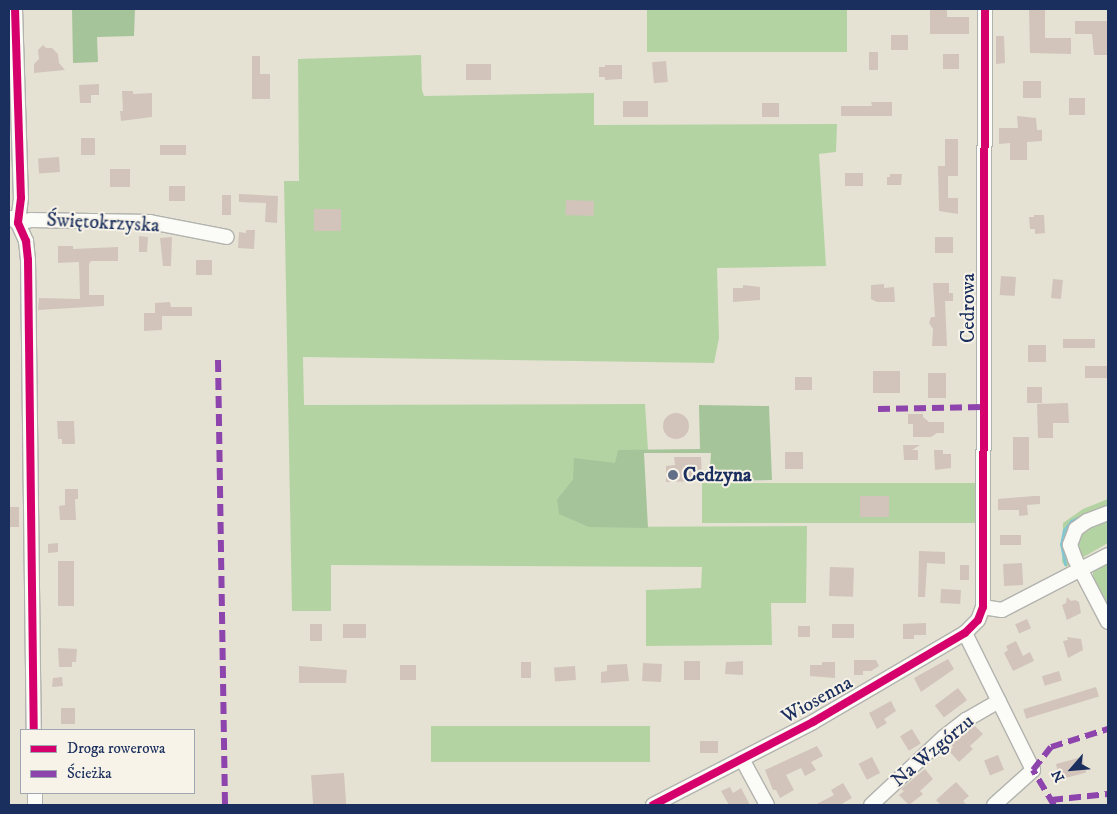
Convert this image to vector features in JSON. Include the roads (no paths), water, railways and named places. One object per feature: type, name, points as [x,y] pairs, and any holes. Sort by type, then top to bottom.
[{"type":"street","points":[[15,9],[21,198],[13,220],[26,242],[28,260],[34,729]]},
{"type":"street","name":"Cedrowa","points":[[983,607],[985,9]]},
{"type":"street","name":"Świętokrzyska","points":[[13,220],[150,222],[227,238]]},
{"type":"street","points":[[1108,513],[1087,521],[1072,536],[1070,544],[1075,559],[1108,622]]},
{"type":"street","points":[[983,607],[1002,610],[1108,555]]},
{"type":"street","points":[[1094,594],[1108,590]]},
{"type":"street","name":"Wiosenna","points":[[653,805],[813,722],[966,633],[978,620],[983,607]]},
{"type":"street","points":[[966,633],[1033,770],[994,805]]},
{"type":"street","name":"Na Wzgórzu","points":[[871,805],[944,737],[966,720],[1000,702]]},
{"type":"street","points":[[742,759],[767,805]]},
{"type":"waterway","points":[[1065,564],[1061,544],[1064,530],[1071,521],[1108,505]]},
{"type":"place","name":"Cedzyna","points":[[673,475]]}]
